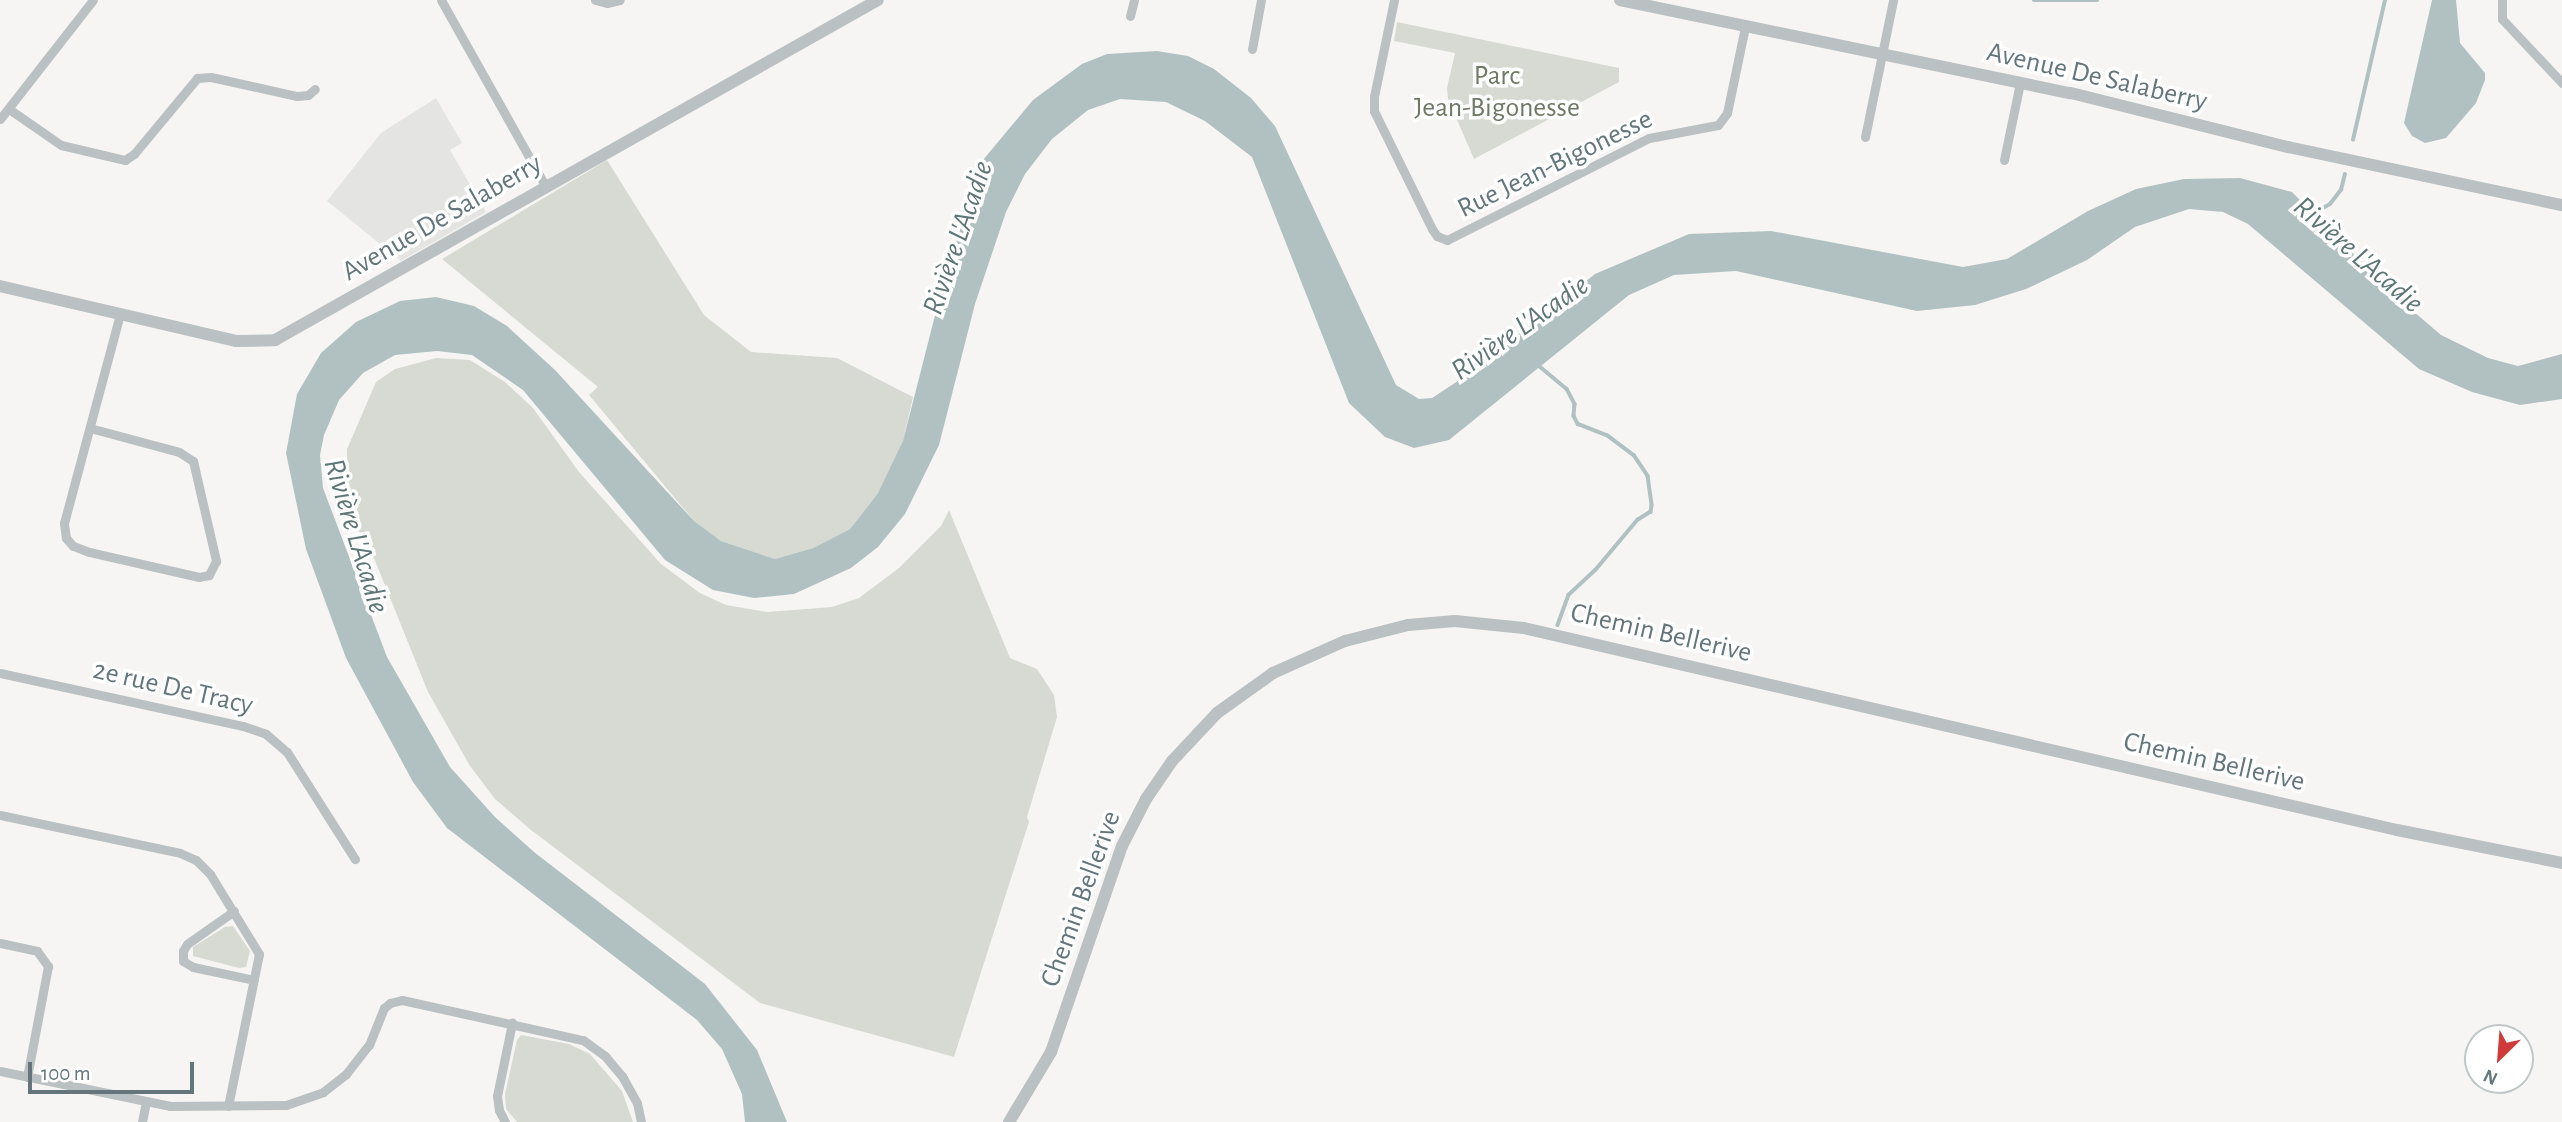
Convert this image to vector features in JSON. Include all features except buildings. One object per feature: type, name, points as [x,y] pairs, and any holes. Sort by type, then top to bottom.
[{"type":"street","points":[[0,120],[93,0]]},
{"type":"street","points":[[442,0],[546,187]]},
{"type":"street","points":[[595,0],[607,4],[620,0]]},
{"type":"street","name":"Avenue De Salaberry","points":[[0,286],[236,341],[275,340],[878,0]]},
{"type":"street","points":[[1130,16],[1134,0]]},
{"type":"street","points":[[1252,49],[1261,0]]},
{"type":"street","name":"Rue Jean-Bigonesse","points":[[1394,0],[1374,97],[1374,111],[1433,232],[1447,240],[1649,138],[1718,125],[1729,108],[1745,27]]},
{"type":"street","name":"Avenue De Salaberry","points":[[1620,0],[2020,83],[2288,147],[2562,205]]},
{"type":"street","points":[[1865,137],[1893,0]]},
{"type":"street","points":[[2502,0],[2500,13],[2504,23],[2562,83]]},
{"type":"street","points":[[9,109],[53,142],[125,160],[134,154],[197,78],[211,77],[297,96],[304,96],[315,89]]},
{"type":"street","points":[[2004,160],[2020,83]]},
{"type":"street","points":[[90,428],[179,453],[193,461],[216,558],[209,575],[196,576],[89,552],[68,541],[64,523],[120,314]]},
{"type":"street","name":"Chemin Bellerive","points":[[1009,1122],[1051,1052],[1104,892],[1126,835],[1172,761],[1217,713],[1273,673],[1334,645],[1408,625],[1465,621],[1524,628],[2398,830],[2562,863]]},
{"type":"street","name":"2e rue De Tracy","points":[[0,673],[243,726],[266,734],[287,752],[355,859]]},
{"type":"street","points":[[0,814],[186,855],[205,868],[258,950],[228,1106]]},
{"type":"street","points":[[234,911],[191,941],[185,947],[182,957],[193,967],[254,980]]},
{"type":"street","points":[[0,943],[37,951],[48,966],[27,1077]]},
{"type":"street","points":[[0,1072],[146,1102],[228,1106],[286,1105],[323,1092],[361,1057],[382,1013],[390,1003],[402,1000],[573,1036],[596,1048],[628,1085],[639,1107],[641,1122]]},
{"type":"street","points":[[505,1122],[499,1110],[497,1096],[512,1023]]},
{"type":"street","points":[[142,1122],[146,1102]]},
{"type":"shaded area","points":[[436,98],[462,143],[450,150],[486,212],[401,261],[327,201],[381,133]]},
{"type":"green space","name":"Parc Jean-Bigonesse","points":[[1397,22],[1619,68],[1619,82],[1474,159],[1448,99],[1447,88],[1455,53],[1394,41]]},
{"type":"green space","points":[[607,160],[704,315],[751,352],[837,358],[913,397],[902,446],[878,493],[850,529],[813,548],[775,559],[721,541],[694,521],[589,395],[598,387],[442,259]]},
{"type":"green space","points":[[436,358],[470,360],[505,382],[533,408],[579,472],[661,564],[700,593],[726,605],[767,612],[832,607],[859,598],[899,568],[941,526],[949,510],[1010,658],[1037,669],[1054,695],[1057,717],[1027,817],[1029,822],[954,1057],[760,1003],[531,830],[495,799],[470,766],[428,692],[374,558],[353,521],[347,482],[347,449],[376,382],[395,369]]},
{"type":"green space","points":[[233,926],[250,951],[246,967],[239,968],[193,956],[193,947],[225,927]]},
{"type":"green space","points":[[521,1035],[569,1044],[590,1054],[622,1091],[633,1122],[517,1122],[506,1109],[505,1094],[517,1040]]},
{"type":"water","points":[[2432,0],[2456,0],[2460,43],[2485,73],[2485,80],[2476,103],[2446,138],[2425,143],[2412,136],[2404,123]]},
{"type":"water","name":"Rivière L'Acadie","points":[[1157,51],[1188,56],[1214,69],[1251,98],[1275,126],[1396,385],[1419,399],[1432,398],[1464,377],[1595,274],[1689,234],[1771,231],[1963,267],[2007,259],[2088,211],[2136,189],[2184,179],[2240,178],[2292,192],[2392,293],[2441,335],[2488,358],[2518,366],[2562,354],[2562,399],[2520,405],[2472,392],[2419,369],[2248,224],[2223,212],[2189,209],[2135,227],[2087,260],[2026,289],[1975,305],[1917,311],[1736,271],[1674,275],[1629,295],[1449,440],[1414,448],[1385,437],[1349,403],[1252,157],[1205,121],[1166,102],[1120,99],[1088,110],[1052,139],[1025,174],[1006,212],[975,304],[939,445],[905,514],[878,547],[851,568],[794,594],[754,598],[713,590],[665,560],[523,390],[472,355],[437,351],[395,355],[363,373],[339,400],[324,435],[320,455],[323,488],[387,657],[450,767],[495,817],[534,852],[705,984],[757,1050],[787,1122],[745,1122],[742,1094],[722,1049],[697,1020],[447,828],[413,782],[346,658],[306,549],[286,453],[297,394],[321,353],[356,322],[400,301],[436,297],[474,306],[507,326],[555,370],[694,521],[721,541],[775,559],[813,548],[850,529],[878,493],[903,441],[944,280],[983,160],[1033,100],[1082,64],[1107,54]]},
{"type":"waterway","points":[[2034,0],[2097,0]]},
{"type":"waterway","points":[[2353,140],[2385,0]]},
{"type":"waterway","name":"Rivière L'Acadie","points":[[2310,216],[2330,204],[2341,190],[2345,174]]},
{"type":"waterway","points":[[1537,364],[1567,389],[1575,404],[1574,416],[1578,424],[1607,435],[1634,455],[1648,476],[1652,505],[1651,512],[1638,520],[1596,570],[1569,595],[1558,625]]}]
